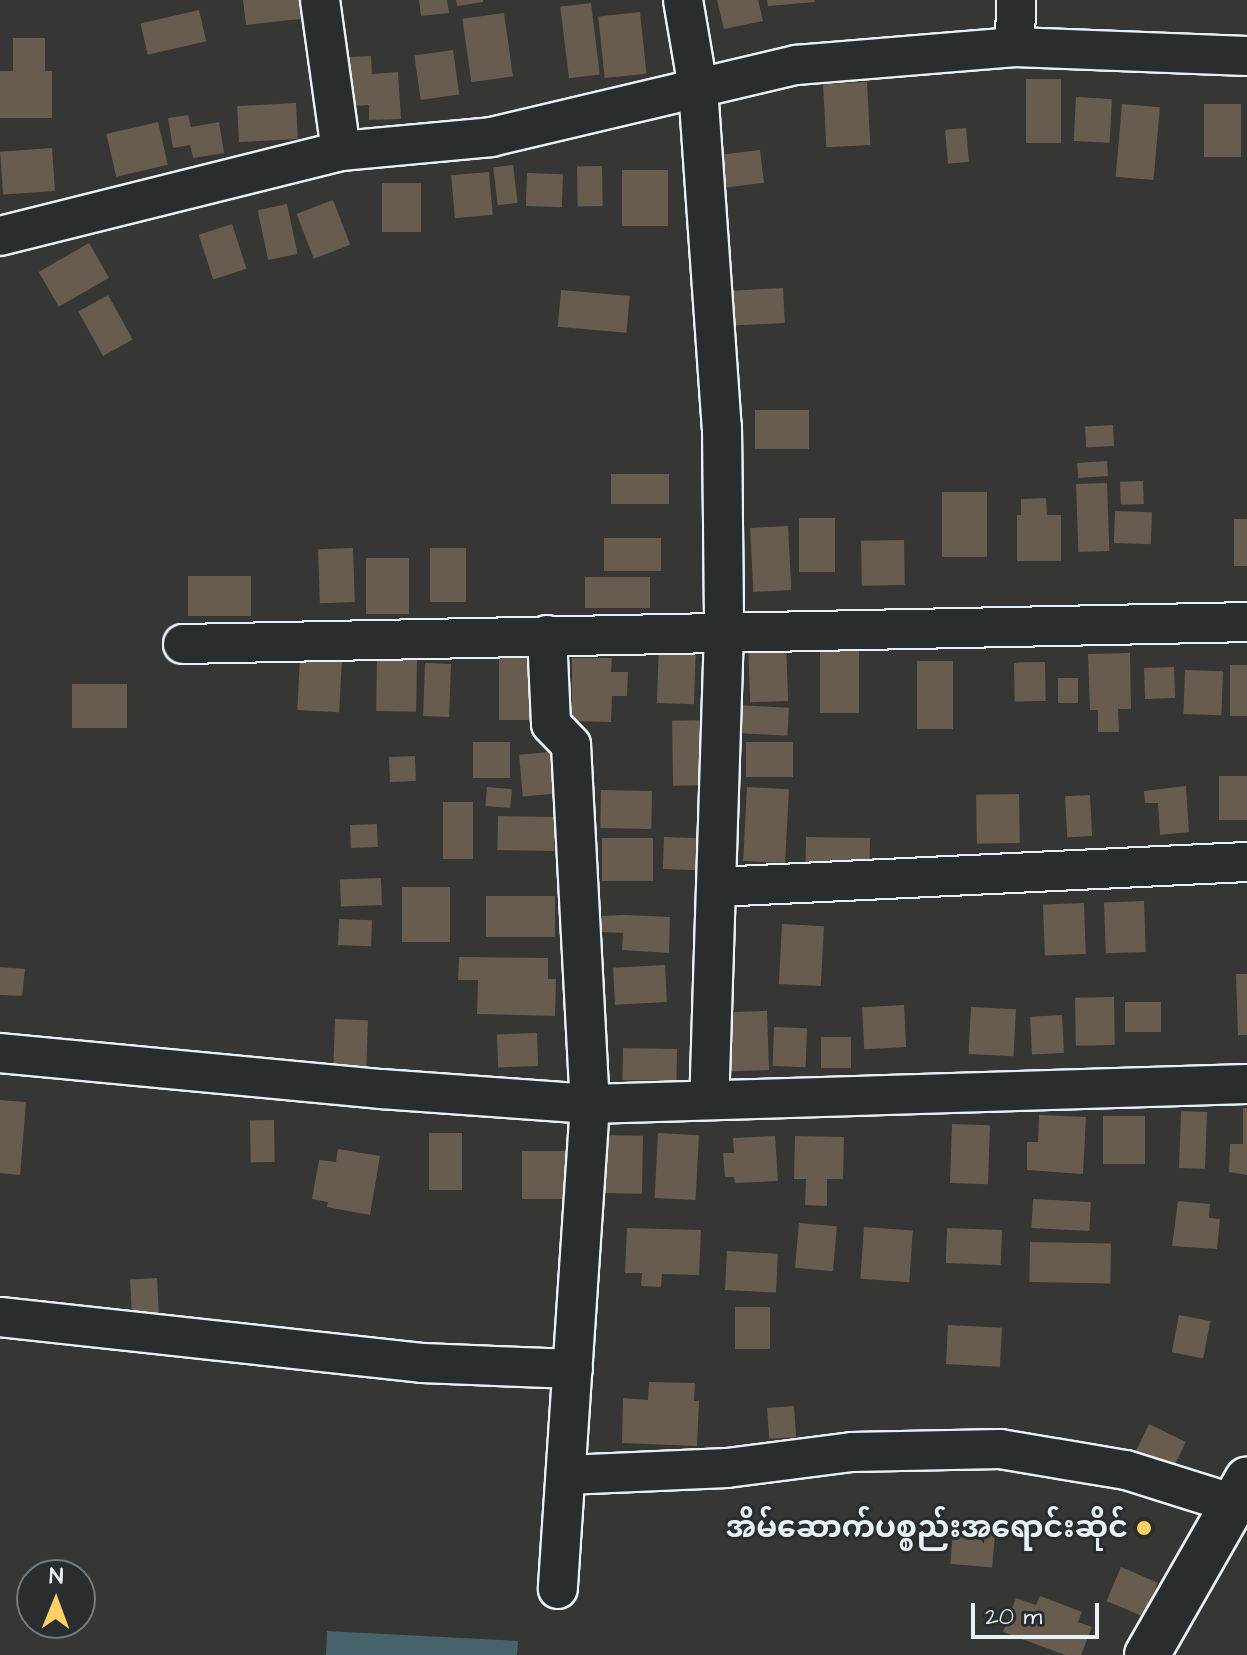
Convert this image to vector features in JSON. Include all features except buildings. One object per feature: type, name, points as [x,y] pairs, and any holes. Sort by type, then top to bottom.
[{"type":"street","points":[[320,0],[341,151]]},
{"type":"street","points":[[683,0],[698,88],[722,427],[724,631],[709,1100]]},
{"type":"street","points":[[1015,47],[1016,0]]},
{"type":"street","points":[[0,236],[341,151],[491,137],[796,65],[1015,47],[1247,56]]},
{"type":"street","points":[[183,644],[1247,622]]},
{"type":"street","points":[[547,635],[551,724],[571,745],[590,1104],[558,1589]]},
{"type":"street","points":[[716,887],[1247,862]]},
{"type":"street","points":[[0,1053],[381,1089],[590,1104],[1247,1084]]},
{"type":"street","points":[[0,1317],[422,1363],[573,1369]]},
{"type":"street","points":[[566,1475],[727,1468],[852,1452],[1000,1449],[1240,1492],[1147,1655]]},
{"type":"water","points":[[327,1631],[518,1641],[517,1655],[326,1655]]},
{"type":"place","name":"အိမ်ဆောက်ပစ္စည်းအရောင်းဆိုင်","points":[[1144,1528]]}]
